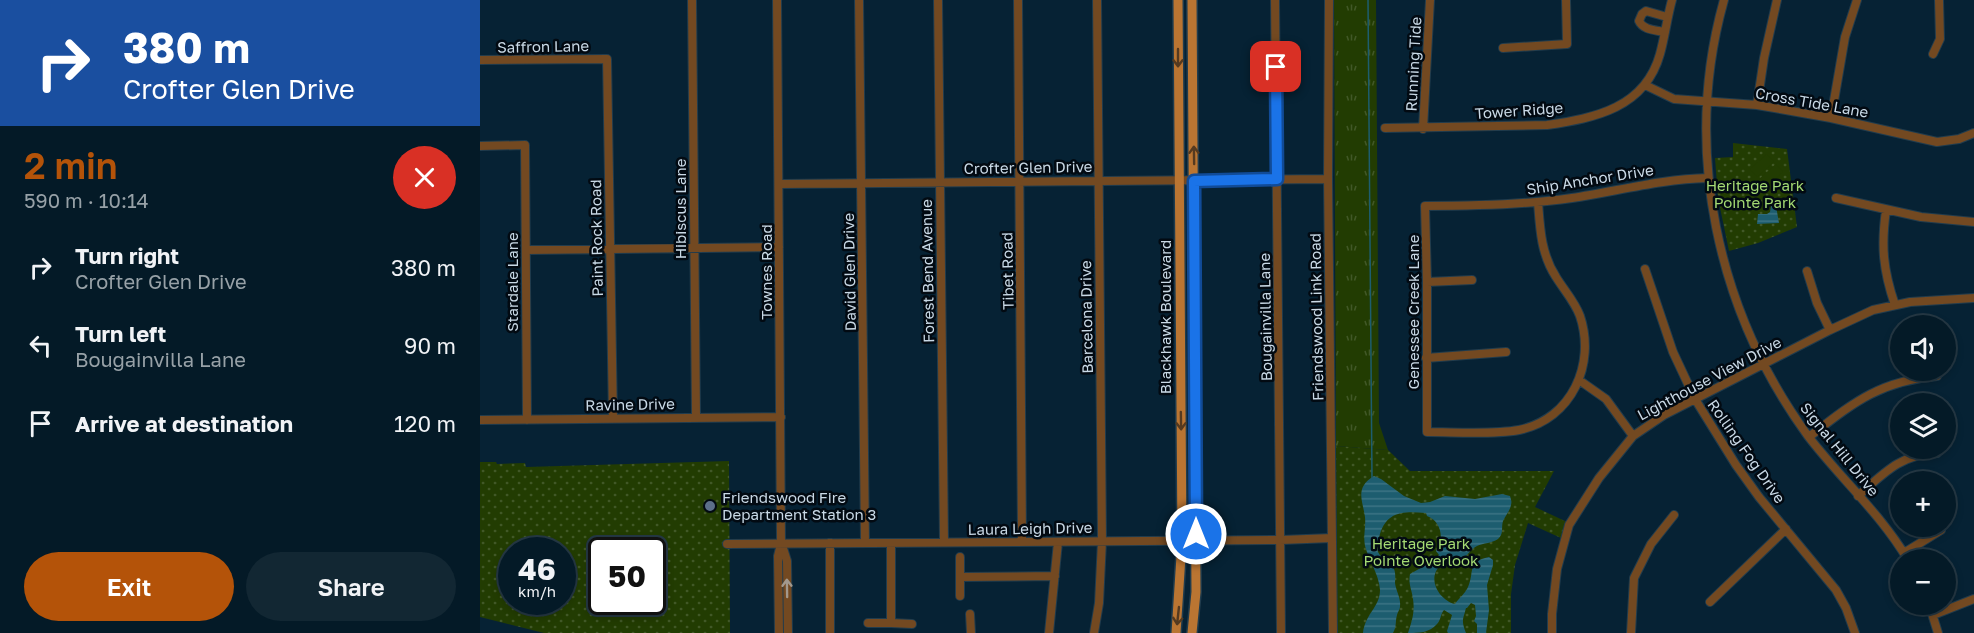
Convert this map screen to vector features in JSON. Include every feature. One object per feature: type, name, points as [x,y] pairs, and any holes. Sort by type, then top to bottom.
[{"type":"main road","points":[[1178,1],[1192,2]]},
{"type":"main road","name":"Blackhawk Boulevard","points":[[1176,633],[1182,541],[1178,1]]},
{"type":"main road","name":"Blackhawk Boulevard","points":[[1192,2],[1197,592],[1192,633]]},
{"type":"main road","points":[[1178,87],[1193,87]]},
{"type":"main road","points":[[1180,291],[1195,291]]},
{"type":"main road","points":[[1180,375],[1196,375]]},
{"type":"street","name":"Hibiscus Lane","points":[[692,0],[696,417]]},
{"type":"street","name":"Townes Road","points":[[777,0],[781,417],[779,633]]},
{"type":"street","name":"David Glen Drive","points":[[859,0],[865,543]]},
{"type":"street","name":"Forest Bend Avenue","points":[[938,0],[944,542]]},
{"type":"street","name":"Tibet Road","points":[[1018,0],[1023,542]]},
{"type":"street","name":"Barcelona Drive","points":[[1094,633],[1099,603],[1102,541],[1097,0]]},
{"type":"street","name":"Bougainvilla Lane","points":[[1275,0],[1281,633]]},
{"type":"street","name":"Friendswood Link Road","points":[[1329,0],[1328,179],[1333,633]]},
{"type":"street","name":"Running Tide","points":[[1423,129],[1430,0]]},
{"type":"street","points":[[1503,48],[1567,44],[1566,0]]},
{"type":"street","points":[[1645,85],[1660,55],[1672,0]]},
{"type":"street","name":"Signal Hill Drive","points":[[1724,0],[1715,42],[1707,102],[1708,178],[1715,224],[1732,291],[1748,332],[1785,402],[1809,437],[1884,525],[1901,549]]},
{"type":"street","points":[[1757,105],[1764,58],[1777,0]]},
{"type":"street","points":[[1832,118],[1845,37],[1857,0]]},
{"type":"street","points":[[1933,54],[1940,39],[1939,0]]},
{"type":"street","points":[[1664,32],[1646,28],[1639,21],[1646,11],[1667,17]]},
{"type":"street","name":"Saffron Lane","points":[[480,60],[607,59]]},
{"type":"street","name":"Paint Rock Road","points":[[607,59],[613,418]]},
{"type":"street","name":"Tower Ridge","points":[[1385,128],[1423,129],[1565,122],[1618,108],[1645,85]]},
{"type":"street","name":"Cross Tide Lane","points":[[1645,85],[1674,99],[1757,105],[1832,118],[1937,142],[1959,139],[1974,132]]},
{"type":"street","name":"Stardale Lane","points":[[480,146],[525,145],[527,420]]},
{"type":"street","name":"Ship Anchor Drive","points":[[1439,206],[1538,202],[1574,198],[1655,182],[1708,178]]},
{"type":"street","name":"Crofter Glen Drive","points":[[779,184],[1328,179]]},
{"type":"street","points":[[1836,198],[1921,217],[1974,222]]},
{"type":"street","points":[[1538,202],[1542,246],[1555,275],[1579,313],[1584,332],[1584,362],[1580,380],[1606,399],[1633,436]]},
{"type":"street","name":"Genessee Creek Lane","points":[[1439,206],[1425,206],[1428,282],[1427,432],[1504,431],[1534,425],[1559,408],[1580,380]]},
{"type":"street","points":[[1886,210],[1882,252],[1886,276],[1895,305]]},
{"type":"street","points":[[526,250],[779,247]]},
{"type":"street","name":"Rolling Fog Drive","points":[[1645,269],[1673,352],[1695,399],[1736,465],[1836,590],[1846,608],[1855,633]]},
{"type":"street","points":[[1807,271],[1817,303],[1830,330]]},
{"type":"street","points":[[1428,282],[1472,280]]},
{"type":"street","name":"Lighthouse View Drive","points":[[1552,633],[1557,569],[1569,525],[1599,478],[1633,436],[1664,415],[1763,363],[1873,310],[1934,300],[1974,298]]},
{"type":"street","points":[[1426,358],[1506,352]]},
{"type":"street","points":[[1809,437],[1856,401],[1901,381]]},
{"type":"street","name":"Ravine Drive","points":[[480,420],[781,417]]},
{"type":"street","points":[[1858,496],[1891,467],[1904,459]]},
{"type":"street","points":[[1631,633],[1634,578],[1651,544],[1674,515]]},
{"type":"street","points":[[1710,602],[1786,529]]},
{"type":"street","points":[[1915,549],[1932,537]]},
{"type":"street","name":"Laura Leigh Drive","points":[[727,544],[1332,538]]},
{"type":"street","points":[[1049,633],[1058,542]]},
{"type":"street","points":[[830,543],[830,633]]},
{"type":"street","points":[[891,543],[891,623]]},
{"type":"street","name":"Townes Road","points":[[781,544],[787,561],[788,633]]},
{"type":"street","points":[[960,557],[960,596]]},
{"type":"street","points":[[960,577],[1055,576]]},
{"type":"street","points":[[1956,606],[1974,599]]},
{"type":"street","points":[[970,614],[971,633]]},
{"type":"street","points":[[1933,615],[1938,633]]},
{"type":"street","points":[[868,623],[912,624]]},
{"type":"green space","points":[[1334,0],[1376,0],[1379,423],[1388,450],[1336,446]]},
{"type":"green space","name":"Heritage Park Pointe Park","points":[[1733,143],[1787,149],[1797,227],[1758,243],[1729,251],[1718,198],[1715,158],[1733,157]]},
{"type":"green space","points":[[1767,154],[1774,162],[1757,177],[1750,169]]},
{"type":"green space","points":[[1776,164],[1783,172],[1766,187],[1759,179]]},
{"type":"green space","name":"Heritage Park Pointe Overlook","points":[[1336,446],[1388,450],[1410,471],[1554,471],[1535,507],[1567,522],[1561,538],[1528,523],[1515,565],[1511,594],[1511,633],[1337,633]]},
{"type":"green space","points":[[729,461],[730,633],[544,633],[480,617],[480,462],[525,463],[526,467]]},
{"type":"water","points":[[1771,206],[1776,206],[1779,223],[1757,224],[1758,214],[1767,214]]},
{"type":"water","points":[[1374,476],[1404,496],[1421,503],[1445,496],[1475,499],[1502,494],[1510,496],[1511,505],[1503,521],[1500,537],[1477,546],[1463,558],[1444,563],[1435,576],[1436,588],[1444,598],[1455,604],[1468,587],[1474,565],[1489,557],[1493,560],[1487,585],[1489,610],[1486,633],[1477,633],[1477,624],[1474,621],[1475,605],[1471,603],[1466,608],[1463,618],[1466,633],[1448,633],[1452,615],[1444,610],[1438,622],[1431,629],[1420,633],[1408,633],[1414,608],[1410,574],[1439,555],[1436,551],[1441,536],[1436,522],[1426,513],[1410,512],[1396,515],[1386,522],[1377,545],[1380,555],[1393,567],[1395,573],[1400,609],[1394,631],[1393,633],[1363,633],[1366,621],[1378,601],[1380,590],[1378,578],[1365,546],[1365,517],[1361,495],[1364,485]]},
{"type":"waterway","points":[[1368,0],[1372,479]]},
{"type":"place","name":"Friendswood Fire Department Station 3","points":[[710,506]]},
{"type":"route","points":[[1196,534],[1194,181],[1277,179],[1276,67]]}]
